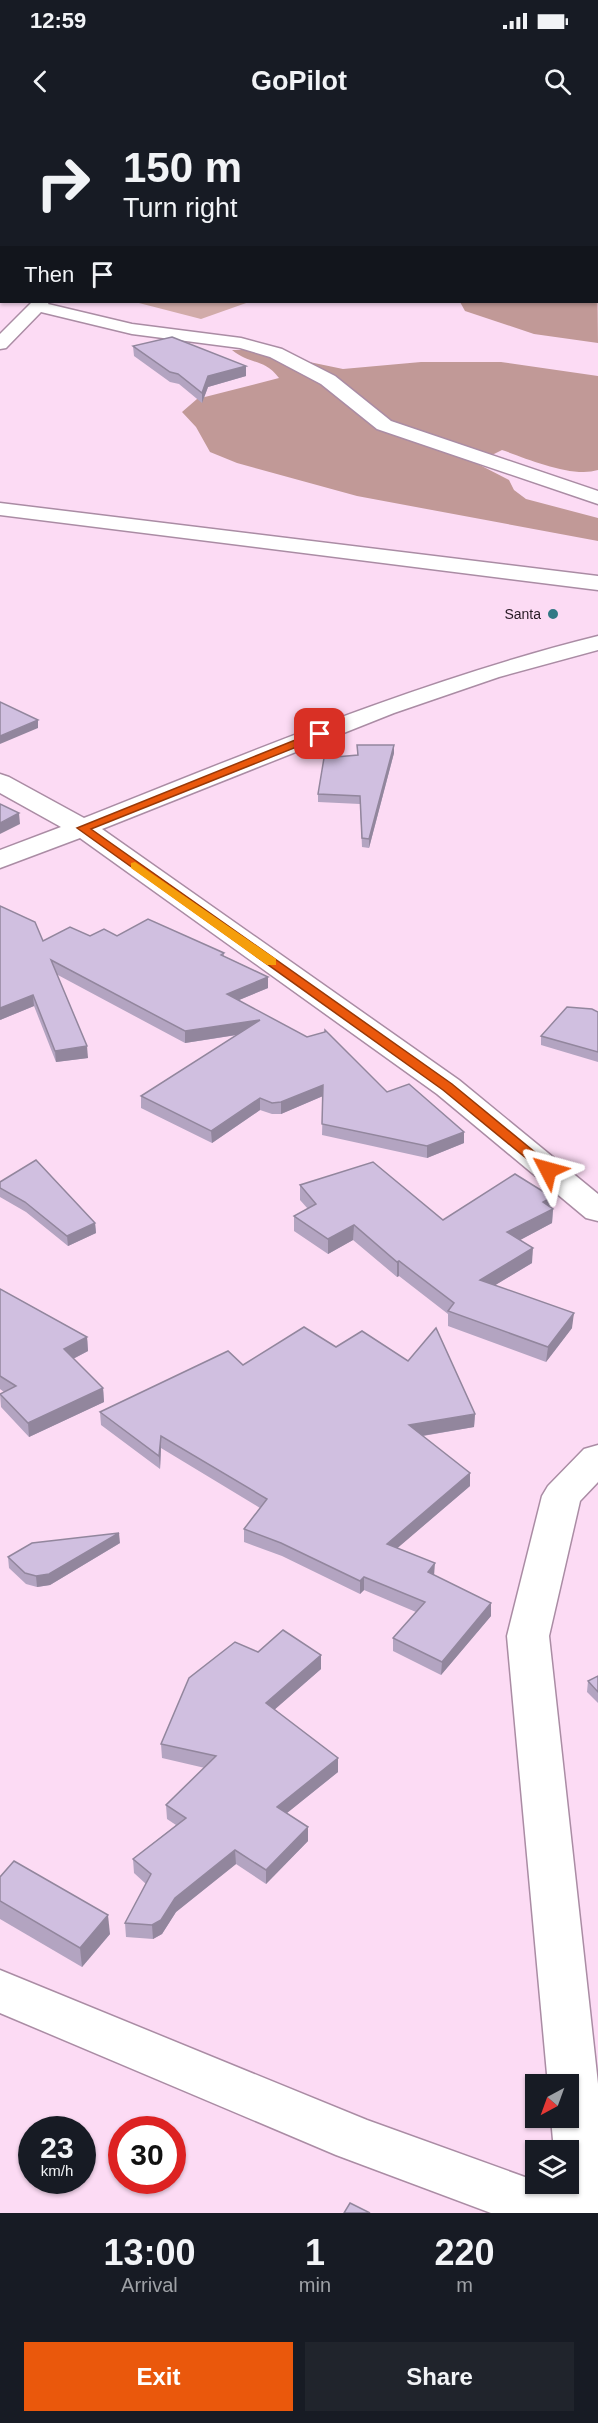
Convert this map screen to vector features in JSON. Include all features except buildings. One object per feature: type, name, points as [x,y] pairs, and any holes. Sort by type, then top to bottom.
[{"type":"street","points":[[0,344],[39,304],[132,329],[241,343],[276,353],[328,380],[384,425],[598,498]]},
{"type":"street","points":[[0,509],[598,583]]},
{"type":"street","points":[[0,860],[385,708],[491,672],[598,643]]},
{"type":"street","points":[[0,782],[83,828],[448,1087],[598,1211]]},
{"type":"street","points":[[586,2213],[528,1636],[562,1496],[598,1458]]},
{"type":"street","points":[[0,1991],[354,2139],[556,2213]]},
{"type":"shaded area","points":[[139,303],[246,303],[201,319]]},
{"type":"shaded area","points":[[461,303],[598,303],[598,343],[534,334],[465,311]]},
{"type":"shaded area","points":[[232,350],[251,350],[343,369],[421,362],[501,362],[598,376],[598,470],[576,472],[563,470],[502,450],[476,463],[509,480],[514,490],[526,499],[598,518],[598,541],[357,496],[237,463],[210,452],[196,427],[182,412],[197,399],[279,378],[268,367]]},
{"type":"slow traffic","points":[[135,866],[271,962]]},
{"type":"place","name":"Santa","points":[[553,614]]},
{"type":"route","points":[[320,734],[83,828],[448,1087],[548,1170]]}]
